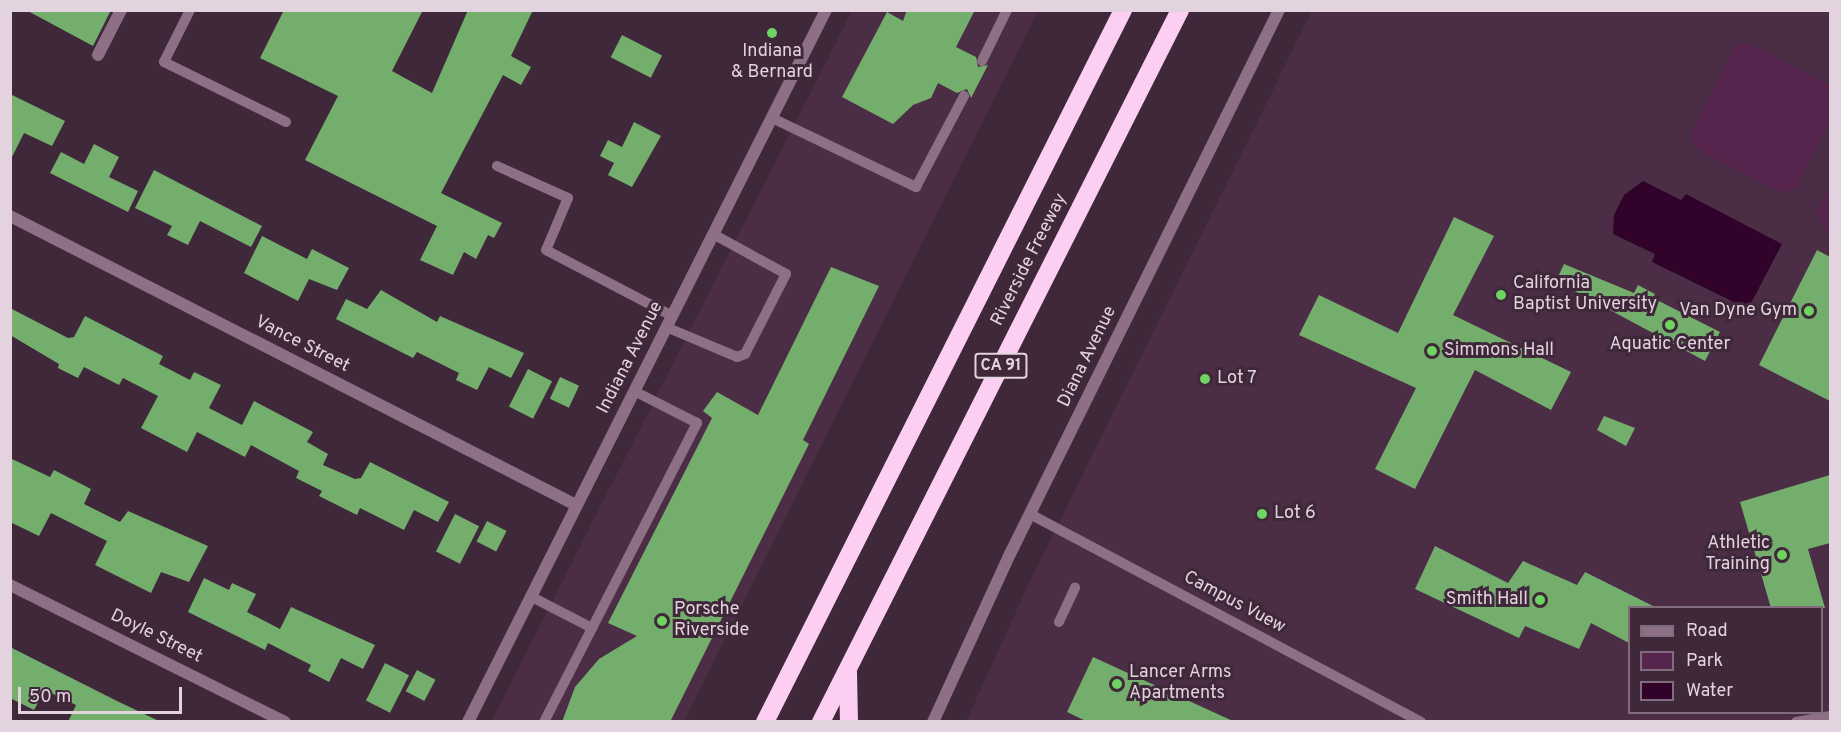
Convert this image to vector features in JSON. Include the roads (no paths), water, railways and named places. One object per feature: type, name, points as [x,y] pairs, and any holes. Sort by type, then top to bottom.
[{"type":"highway","name":"Riverside Freeway","points":[[765,722],[1123,10]]},
{"type":"highway","name":"Riverside Freeway","points":[[821,722],[1180,10]]},
{"type":"highway","points":[[848,668],[849,722]]},
{"type":"street","points":[[98,55],[121,10]]},
{"type":"street","name":"Indiana Avenue","points":[[468,722],[826,10]]},
{"type":"street","name":"Diana Avenue","points":[[933,722],[1030,514],[1280,10]]},
{"type":"street","name":"Vance Street","points":[[10,216],[576,506]]},
{"type":"street","name":"Doyle Street","points":[[10,585],[285,722]]},
{"type":"lane","points":[[190,10],[164,62],[286,122]]},
{"type":"lane","points":[[982,61],[1007,10]]},
{"type":"lane","points":[[772,118],[916,187],[964,96]]},
{"type":"lane","points":[[497,166],[568,198],[546,250],[669,321],[737,357],[745,354],[786,274],[713,234]]},
{"type":"lane","points":[[544,722],[696,423],[634,391]]},
{"type":"lane","name":"Campus Vuew","points":[[1030,514],[1421,722]]},
{"type":"lane","points":[[1059,622],[1075,587]]},
{"type":"lane","points":[[530,596],[592,628]]},
{"type":"lane","points":[[1796,722],[1830,716]]},
{"type":"water","points":[[1643,181],[1681,200],[1686,194],[1782,244],[1748,309],[1652,262],[1655,254],[1613,234],[1614,215],[1624,195]]},
{"type":"place","name":"Indiana & Bernard","points":[[772,33]]},
{"type":"place","name":"California Baptist University","points":[[1501,295]]},
{"type":"place","name":"Van Dyne Gym","points":[[1809,311]]},
{"type":"place","name":"Aquatic Center","points":[[1670,325]]},
{"type":"place","name":"Simmons Hall","points":[[1432,351]]},
{"type":"place","name":"Lot 7","points":[[1205,379]]},
{"type":"place","name":"Lot 6","points":[[1262,514]]},
{"type":"place","name":"Athletic Training","points":[[1782,555]]},
{"type":"place","name":"Smith Hall","points":[[1540,600]]},
{"type":"place","name":"Porsche Riverside","points":[[662,621]]},
{"type":"place","name":"Lancer Arms Apartments","points":[[1117,684]]}]
